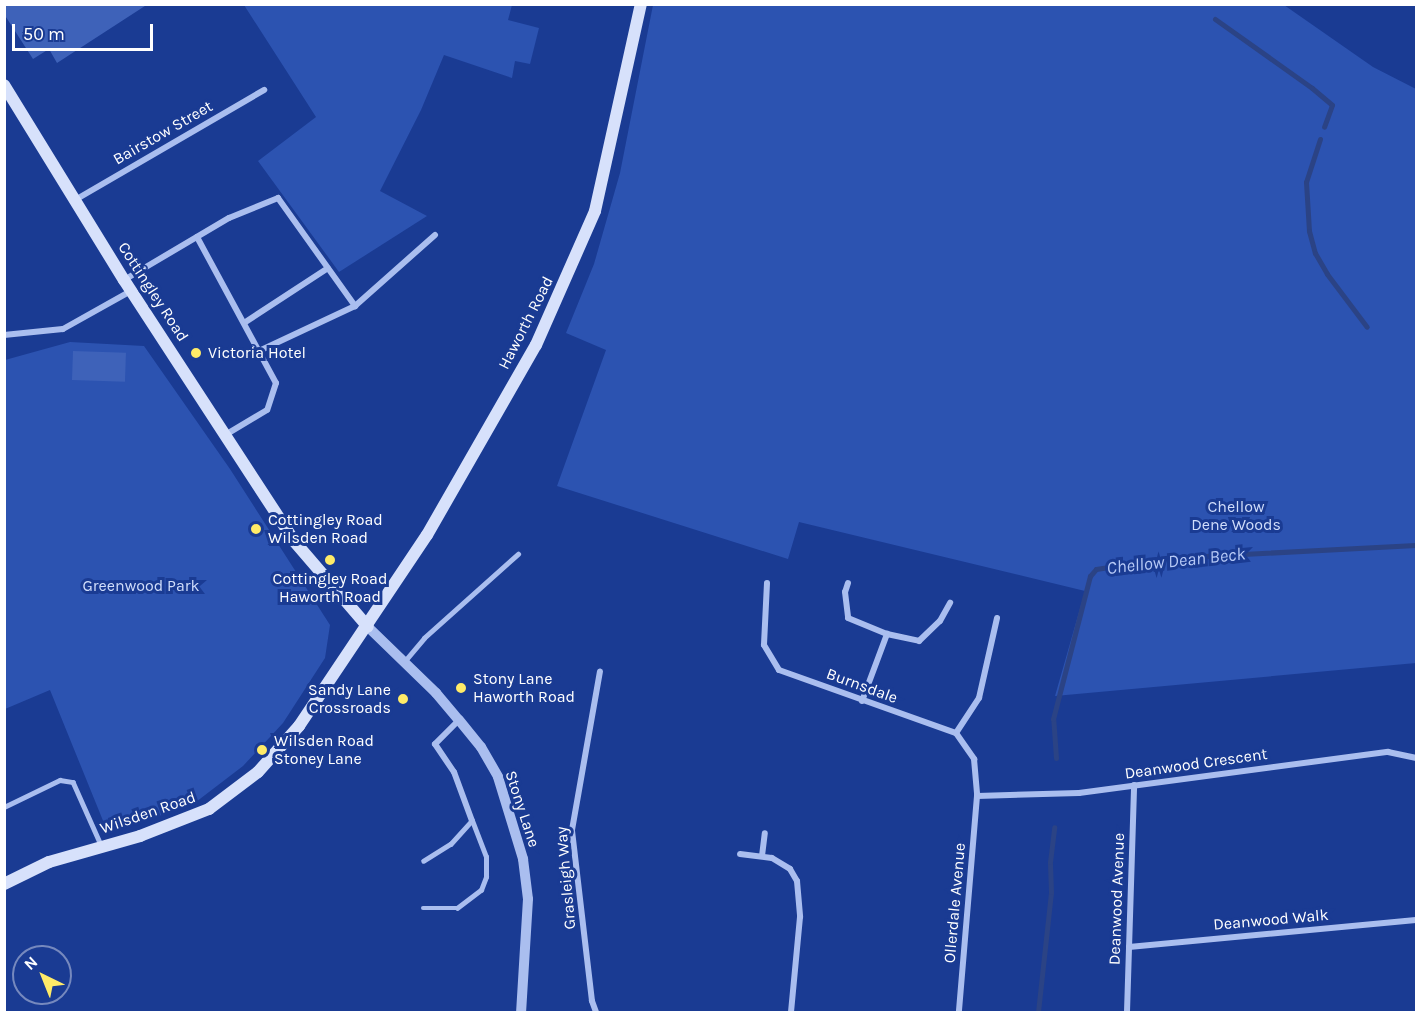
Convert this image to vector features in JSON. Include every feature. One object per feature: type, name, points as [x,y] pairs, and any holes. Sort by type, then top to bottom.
[{"type":"main road","name":"Haworth Road","points":[[368,627],[427,535],[530,356],[570,270],[595,211],[641,4]]},
{"type":"main road","name":"Cottingley Road","points":[[4,85],[124,280],[294,541],[368,627]]},
{"type":"main road","name":"Wilsden Road","points":[[4,884],[49,862],[140,836],[208,809],[258,772],[299,726],[368,627]]},
{"type":"street","name":"Bairstow Street","points":[[75,200],[264,90]]},
{"type":"street","points":[[124,280],[229,218],[278,198],[355,306]]},
{"type":"street","points":[[259,351],[355,306],[435,235]]},
{"type":"street","points":[[197,237],[276,383],[267,410],[225,435]]},
{"type":"street","points":[[244,323],[328,268]]},
{"type":"street","points":[[4,335],[63,329],[132,291]]},
{"type":"street","name":"Burnsdale","points":[[767,583],[764,645],[779,670],[956,733]]},
{"type":"street","points":[[848,583],[845,592],[848,618],[886,634],[919,641],[940,621],[950,603]]},
{"type":"street","points":[[977,796],[974,759],[956,733],[978,698],[997,618]]},
{"type":"street","name":"Stony Lane","points":[[368,627],[459,720],[481,747],[498,777],[523,859],[528,899],[521,1012]]},
{"type":"street","points":[[862,701],[886,634]]},
{"type":"street","name":"Grasleigh Way","points":[[596,1012],[592,1001],[572,830],[600,671]]},
{"type":"street","points":[[459,720],[435,744],[454,772],[472,821]]},
{"type":"street","name":"Deanwood Crescent","points":[[977,796],[1079,793],[1389,752],[1416,758]]},
{"type":"street","name":"Deanwood Avenue","points":[[1127,1012],[1134,785]]},
{"type":"street","name":"Ollerdale Avenue","points":[[959,1012],[977,796]]},
{"type":"street","points":[[762,856],[765,833]]},
{"type":"street","points":[[740,854],[772,858],[790,869],[800,894],[791,1012]]},
{"type":"street","name":"Deanwood Walk","points":[[1129,947],[1416,920]]},
{"type":"lane","points":[[404,662],[424,638],[518,554]]},
{"type":"lane","points":[[4,807],[60,780],[73,782],[102,847]]},
{"type":"lane","points":[[423,908],[457,908],[481,890],[486,877],[486,857],[472,821],[451,844],[424,861]]},
{"type":"green space","points":[[244,5],[512,5],[508,20],[539,28],[530,64],[515,61],[512,78],[444,55],[421,110],[380,191],[427,216],[339,272],[258,161],[316,117]]},
{"type":"green space","name":"Chellow Dene Woods","points":[[653,5],[1284,5],[1373,67],[1416,89],[1416,663],[1055,696],[1085,591],[799,522],[788,559],[557,486],[606,350],[566,333],[594,264],[620,173]]},
{"type":"green space","name":"Greenwood Park","points":[[70,342],[144,346],[230,469],[330,625],[325,658],[283,723],[243,766],[192,805],[108,833],[50,690],[5,709],[5,360]]},
{"type":"building","points":[[4,4],[148,4],[57,63],[49,49],[33,59],[4,14]]},
{"type":"building","points":[[73,351],[126,353],[125,382],[72,380]]},
{"type":"waterway","points":[[1215,19],[1312,88],[1332,105],[1324,127]]},
{"type":"waterway","points":[[1320,139],[1306,182],[1309,231],[1315,253],[1327,274],[1367,327]]},
{"type":"waterway","name":"Chellow Dean Beck","points":[[1056,758],[1053,719],[1090,576],[1096,569],[1167,558],[1416,545]]},
{"type":"waterway","name":"Chellow Dean Beck","points":[[1038,1012],[1051,892],[1050,862],[1054,827]]},
{"type":"place","name":"Victoria Hotel","points":[[196,353]]},
{"type":"place","name":"Cottingley Road Wilsden Road","points":[[256,529]]},
{"type":"place","name":"Cottingley Road Haworth Road","points":[[330,560]]},
{"type":"place","name":"Stony Lane Haworth Road","points":[[461,688]]},
{"type":"place","name":"Sandy Lane Crossroads","points":[[403,699]]},
{"type":"place","name":"Wilsden Road Stoney Lane","points":[[262,750]]}]
